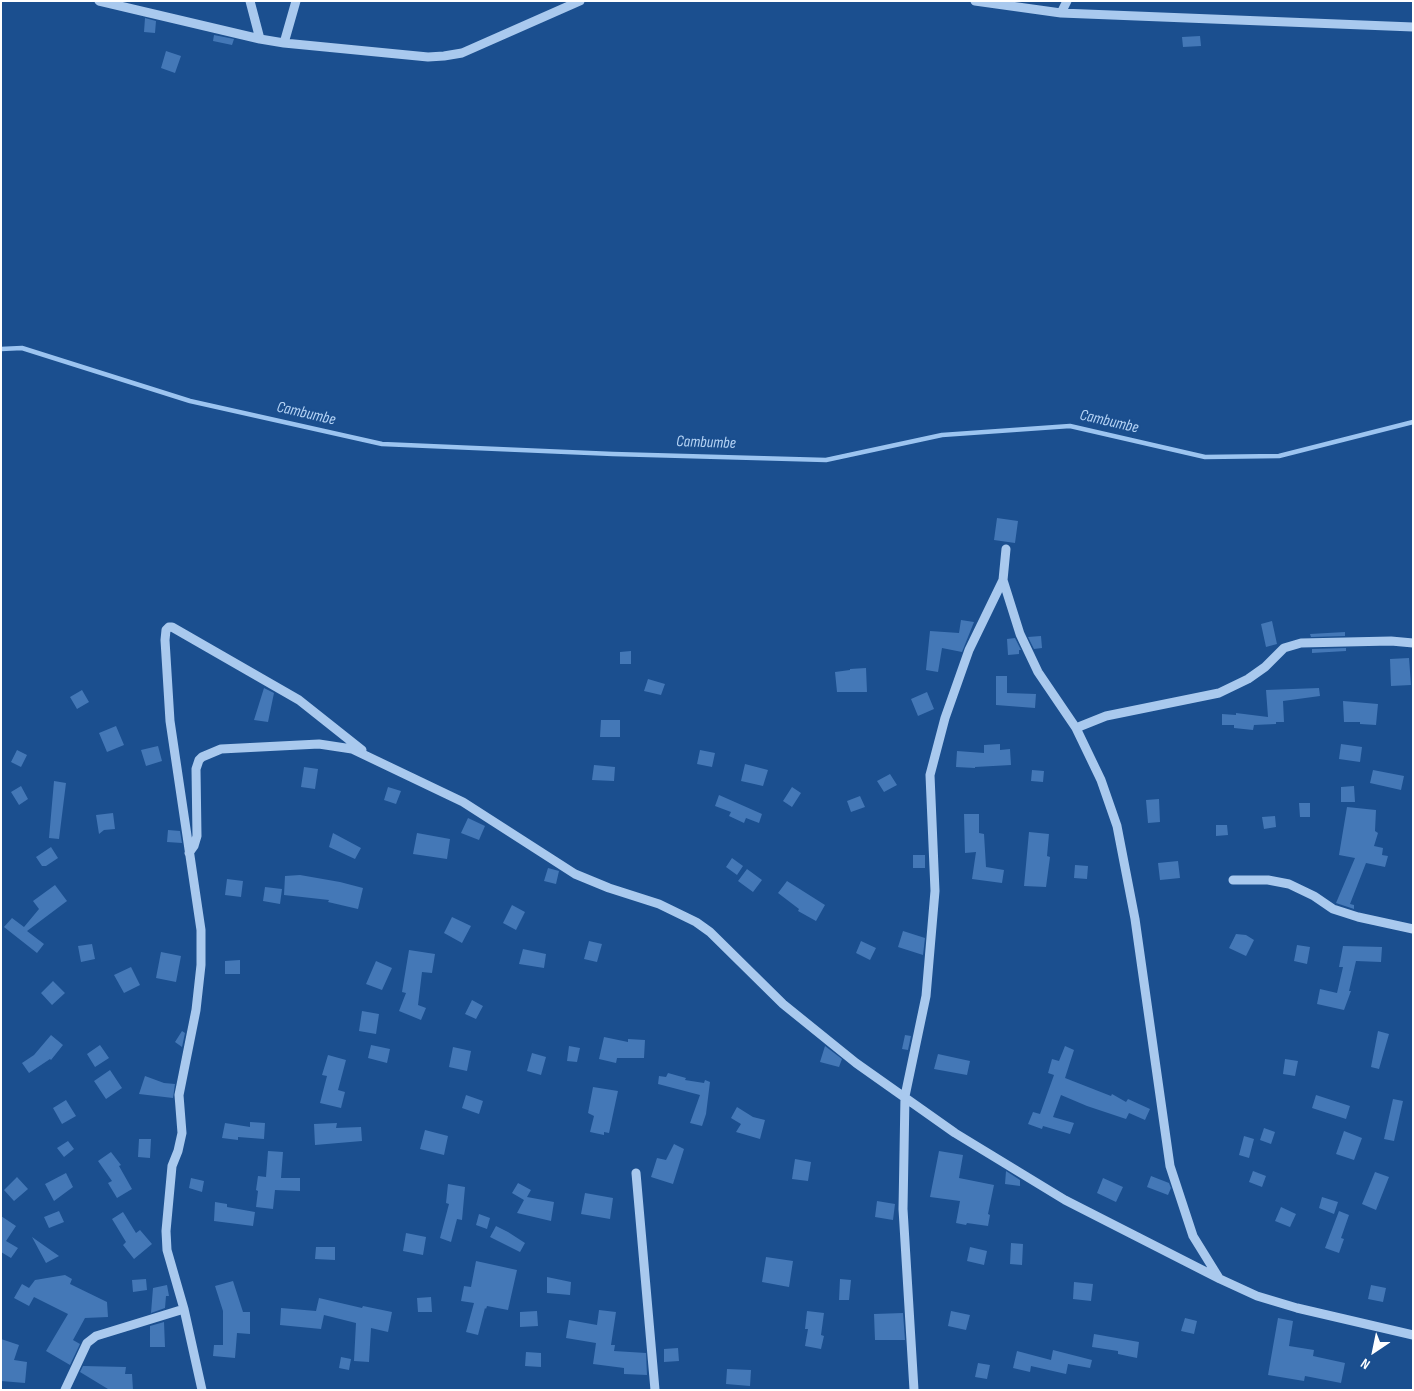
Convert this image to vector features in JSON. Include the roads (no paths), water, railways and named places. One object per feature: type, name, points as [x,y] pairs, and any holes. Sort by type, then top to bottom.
[{"type":"street","points":[[99,1],[260,39],[428,57],[462,52],[580,1]]},
{"type":"street","points":[[250,1],[260,39]]},
{"type":"street","points":[[284,43],[296,1]]},
{"type":"street","points":[[975,1],[1061,13],[1412,26]]},
{"type":"street","points":[[1061,13],[1067,1]]},
{"type":"street","points":[[914,1390],[903,1209],[905,1096],[926,996],[935,891],[930,775],[945,718],[969,650],[1003,580],[1006,549]]},
{"type":"street","points":[[1003,580],[1020,634],[1038,672],[1076,728],[1101,780],[1117,826],[1135,920],[1170,1166],[1193,1236],[1220,1279]]},
{"type":"street","points":[[202,1390],[184,1309],[167,1250],[166,1231],[172,1166],[182,1133],[179,1094],[196,1010],[201,965],[201,930],[188,853],[170,722],[165,633],[169,627],[172,627],[299,700],[370,758]]},
{"type":"street","points":[[1076,728],[1106,716],[1219,693],[1248,679],[1284,648],[1301,643],[1391,641],[1413,643]]},
{"type":"street","points":[[188,853],[194,846],[197,836],[196,769],[199,760],[210,752],[221,749],[319,744],[352,749],[463,802],[575,874],[609,888],[659,904],[696,922],[710,932],[782,1004],[856,1063],[956,1133],[1065,1200],[1257,1296],[1297,1308],[1413,1334]]},
{"type":"street","points":[[1233,880],[1268,880],[1290,884],[1333,908],[1358,918],[1413,929]]},
{"type":"street","points":[[636,1173],[655,1390]]},
{"type":"street","points":[[65,1390],[87,1343],[96,1336],[184,1309]]},
{"type":"waterway","name":"Cambumbe","points":[[1,349],[22,348],[190,401],[382,444],[613,454],[826,460],[942,435],[1070,426],[1205,457],[1279,456],[1413,422]]}]
